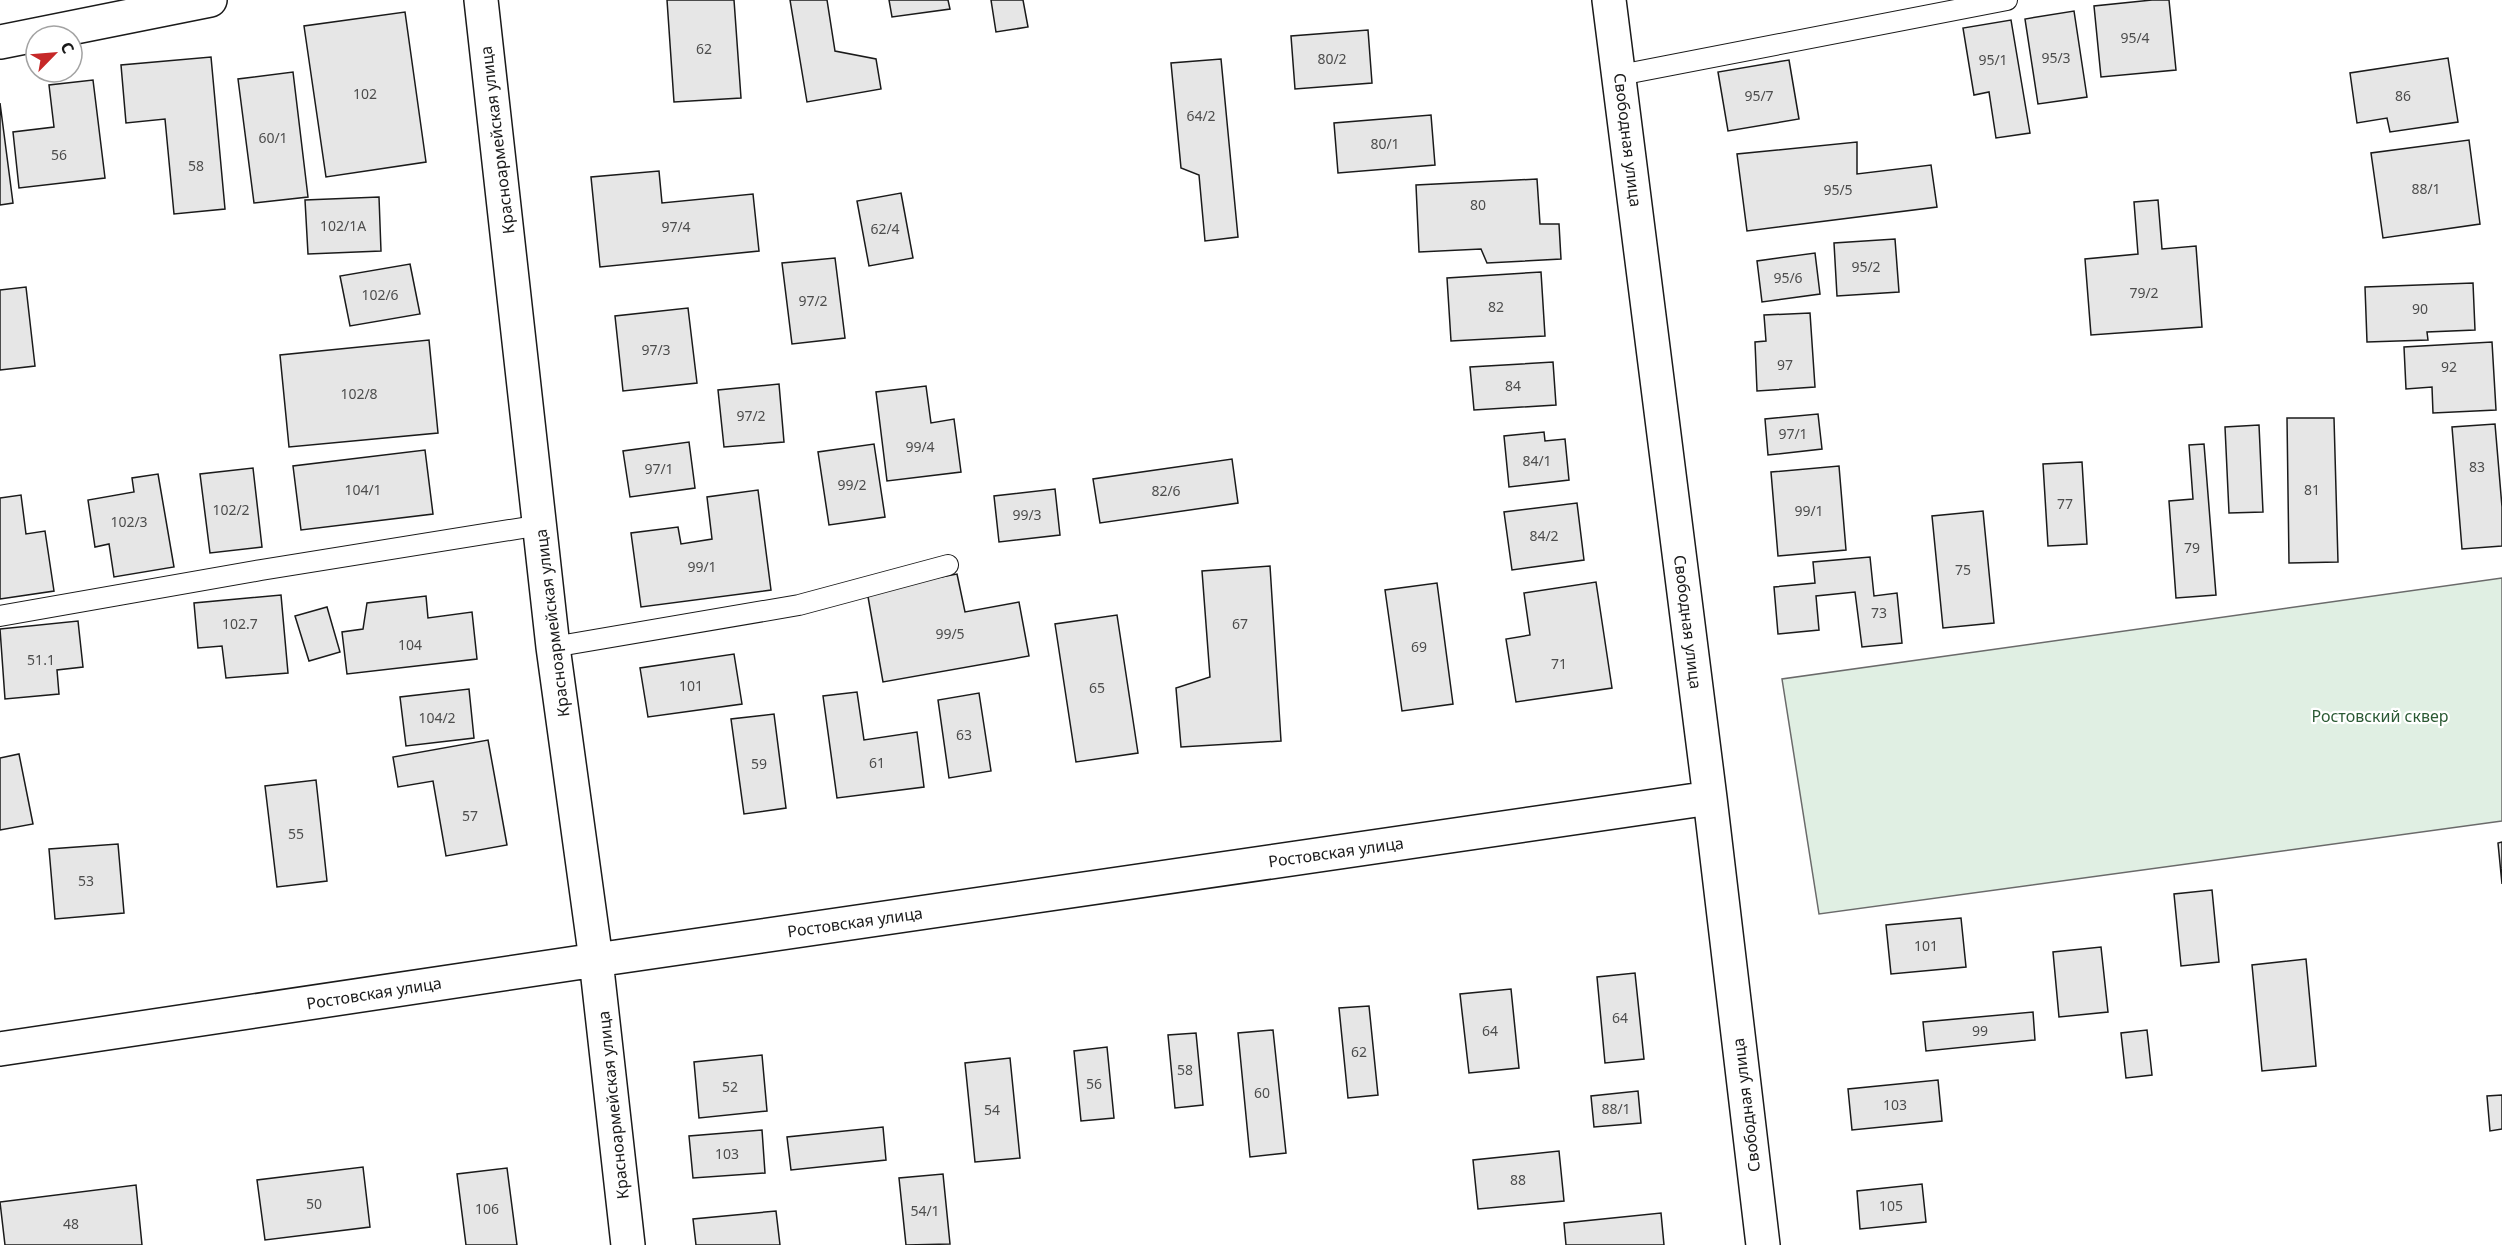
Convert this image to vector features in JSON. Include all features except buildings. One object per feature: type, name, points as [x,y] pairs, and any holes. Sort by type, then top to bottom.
[{"type":"street","points":[[0,42],[210,0]]},
{"type":"street","name":"Красноармейская улица","points":[[481,0],[554,647],[596,960],[628,1245]]},
{"type":"street","name":"Свободная улица","points":[[1609,0],[1710,798],[1763,1245]]},
{"type":"street","name":"Ростовская улица","points":[[0,1049],[1710,798]]},
{"type":"lane","points":[[1620,75],[2007,0]]},
{"type":"lane","points":[[0,616],[261,570],[541,525]]},
{"type":"lane","points":[[554,647],[799,605],[948,565]]},
{"type":"green space","name":"Ростовский сквер","points":[[2502,578],[2502,821],[1819,914],[1782,679]]}]
